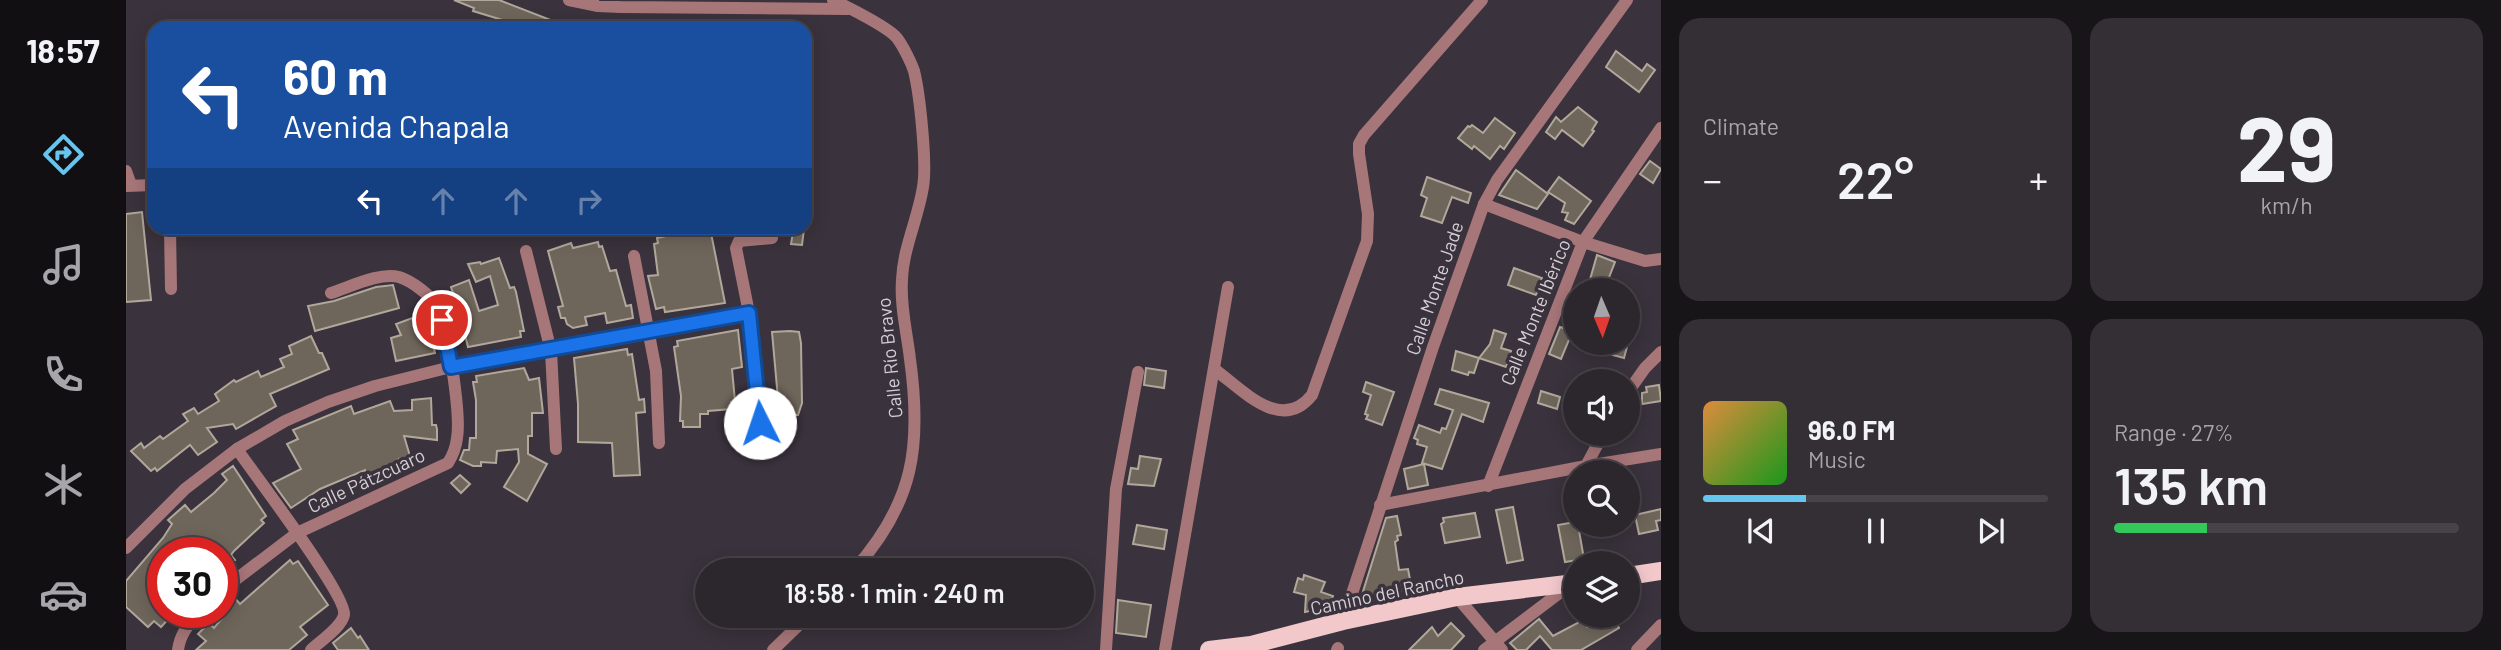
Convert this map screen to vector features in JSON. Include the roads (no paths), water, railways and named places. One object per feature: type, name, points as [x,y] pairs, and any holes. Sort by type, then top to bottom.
[{"type":"main road","points":[[1640,574],[1661,571]]},
{"type":"main road","name":"Camino del Rancho","points":[[1209,650],[1253,647],[1342,621],[1457,597],[1563,584]]},
{"type":"street","points":[[569,0],[620,7],[852,9]]},
{"type":"street","name":"Calle Río Bravo","points":[[834,0],[897,38],[914,70],[924,154],[924,186],[905,253],[901,282],[916,405],[915,443],[907,485],[897,511],[863,558]]},
{"type":"street","points":[[1214,369],[1268,408],[1283,412],[1305,404],[1312,395],[1367,241],[1368,214],[1359,144],[1482,0]]},
{"type":"street","name":"Calle Monte Jade","points":[[1342,621],[1483,204],[1497,180],[1627,0]]},
{"type":"street","name":"Calle Monte Ibérico","points":[[1488,486],[1583,242],[1661,128]]},
{"type":"street","points":[[126,172],[129,186],[147,185]]},
{"type":"street","points":[[1483,204],[1583,242],[1646,261],[1661,259]]},
{"type":"street","points":[[170,235],[171,289]]},
{"type":"street","points":[[760,423],[749,313],[736,248],[739,242],[746,239],[772,238]]},
{"type":"street","points":[[526,251],[551,351],[556,449]]},
{"type":"street","points":[[634,256],[650,331],[658,387],[659,443]]},
{"type":"street","name":"Calle Pátzcuaro","points":[[238,578],[297,533],[448,463],[454,453],[458,436],[451,367],[439,309],[424,292],[398,277],[380,278],[331,293]]},
{"type":"street","points":[[1165,650],[1228,287]]},
{"type":"street","points":[[126,548],[185,489],[237,449],[285,421],[328,402],[375,386],[451,367],[749,313]]},
{"type":"street","points":[[1640,375],[1661,352]]},
{"type":"street","points":[[1106,650],[1116,489],[1138,373]]},
{"type":"street","points":[[237,449],[339,596],[344,610],[343,619],[311,650]]},
{"type":"street","points":[[1624,460],[1661,454]]},
{"type":"street","points":[[1380,505],[1563,471]]},
{"type":"street","points":[[1484,650],[1499,646],[1563,592]]},
{"type":"street","points":[[1457,597],[1499,646]]},
{"type":"street","points":[[1637,650],[1661,625]]},
{"type":"street","points":[[178,650],[179,641],[186,628]]},
{"type":"street","points":[[773,650],[796,628]]}]
